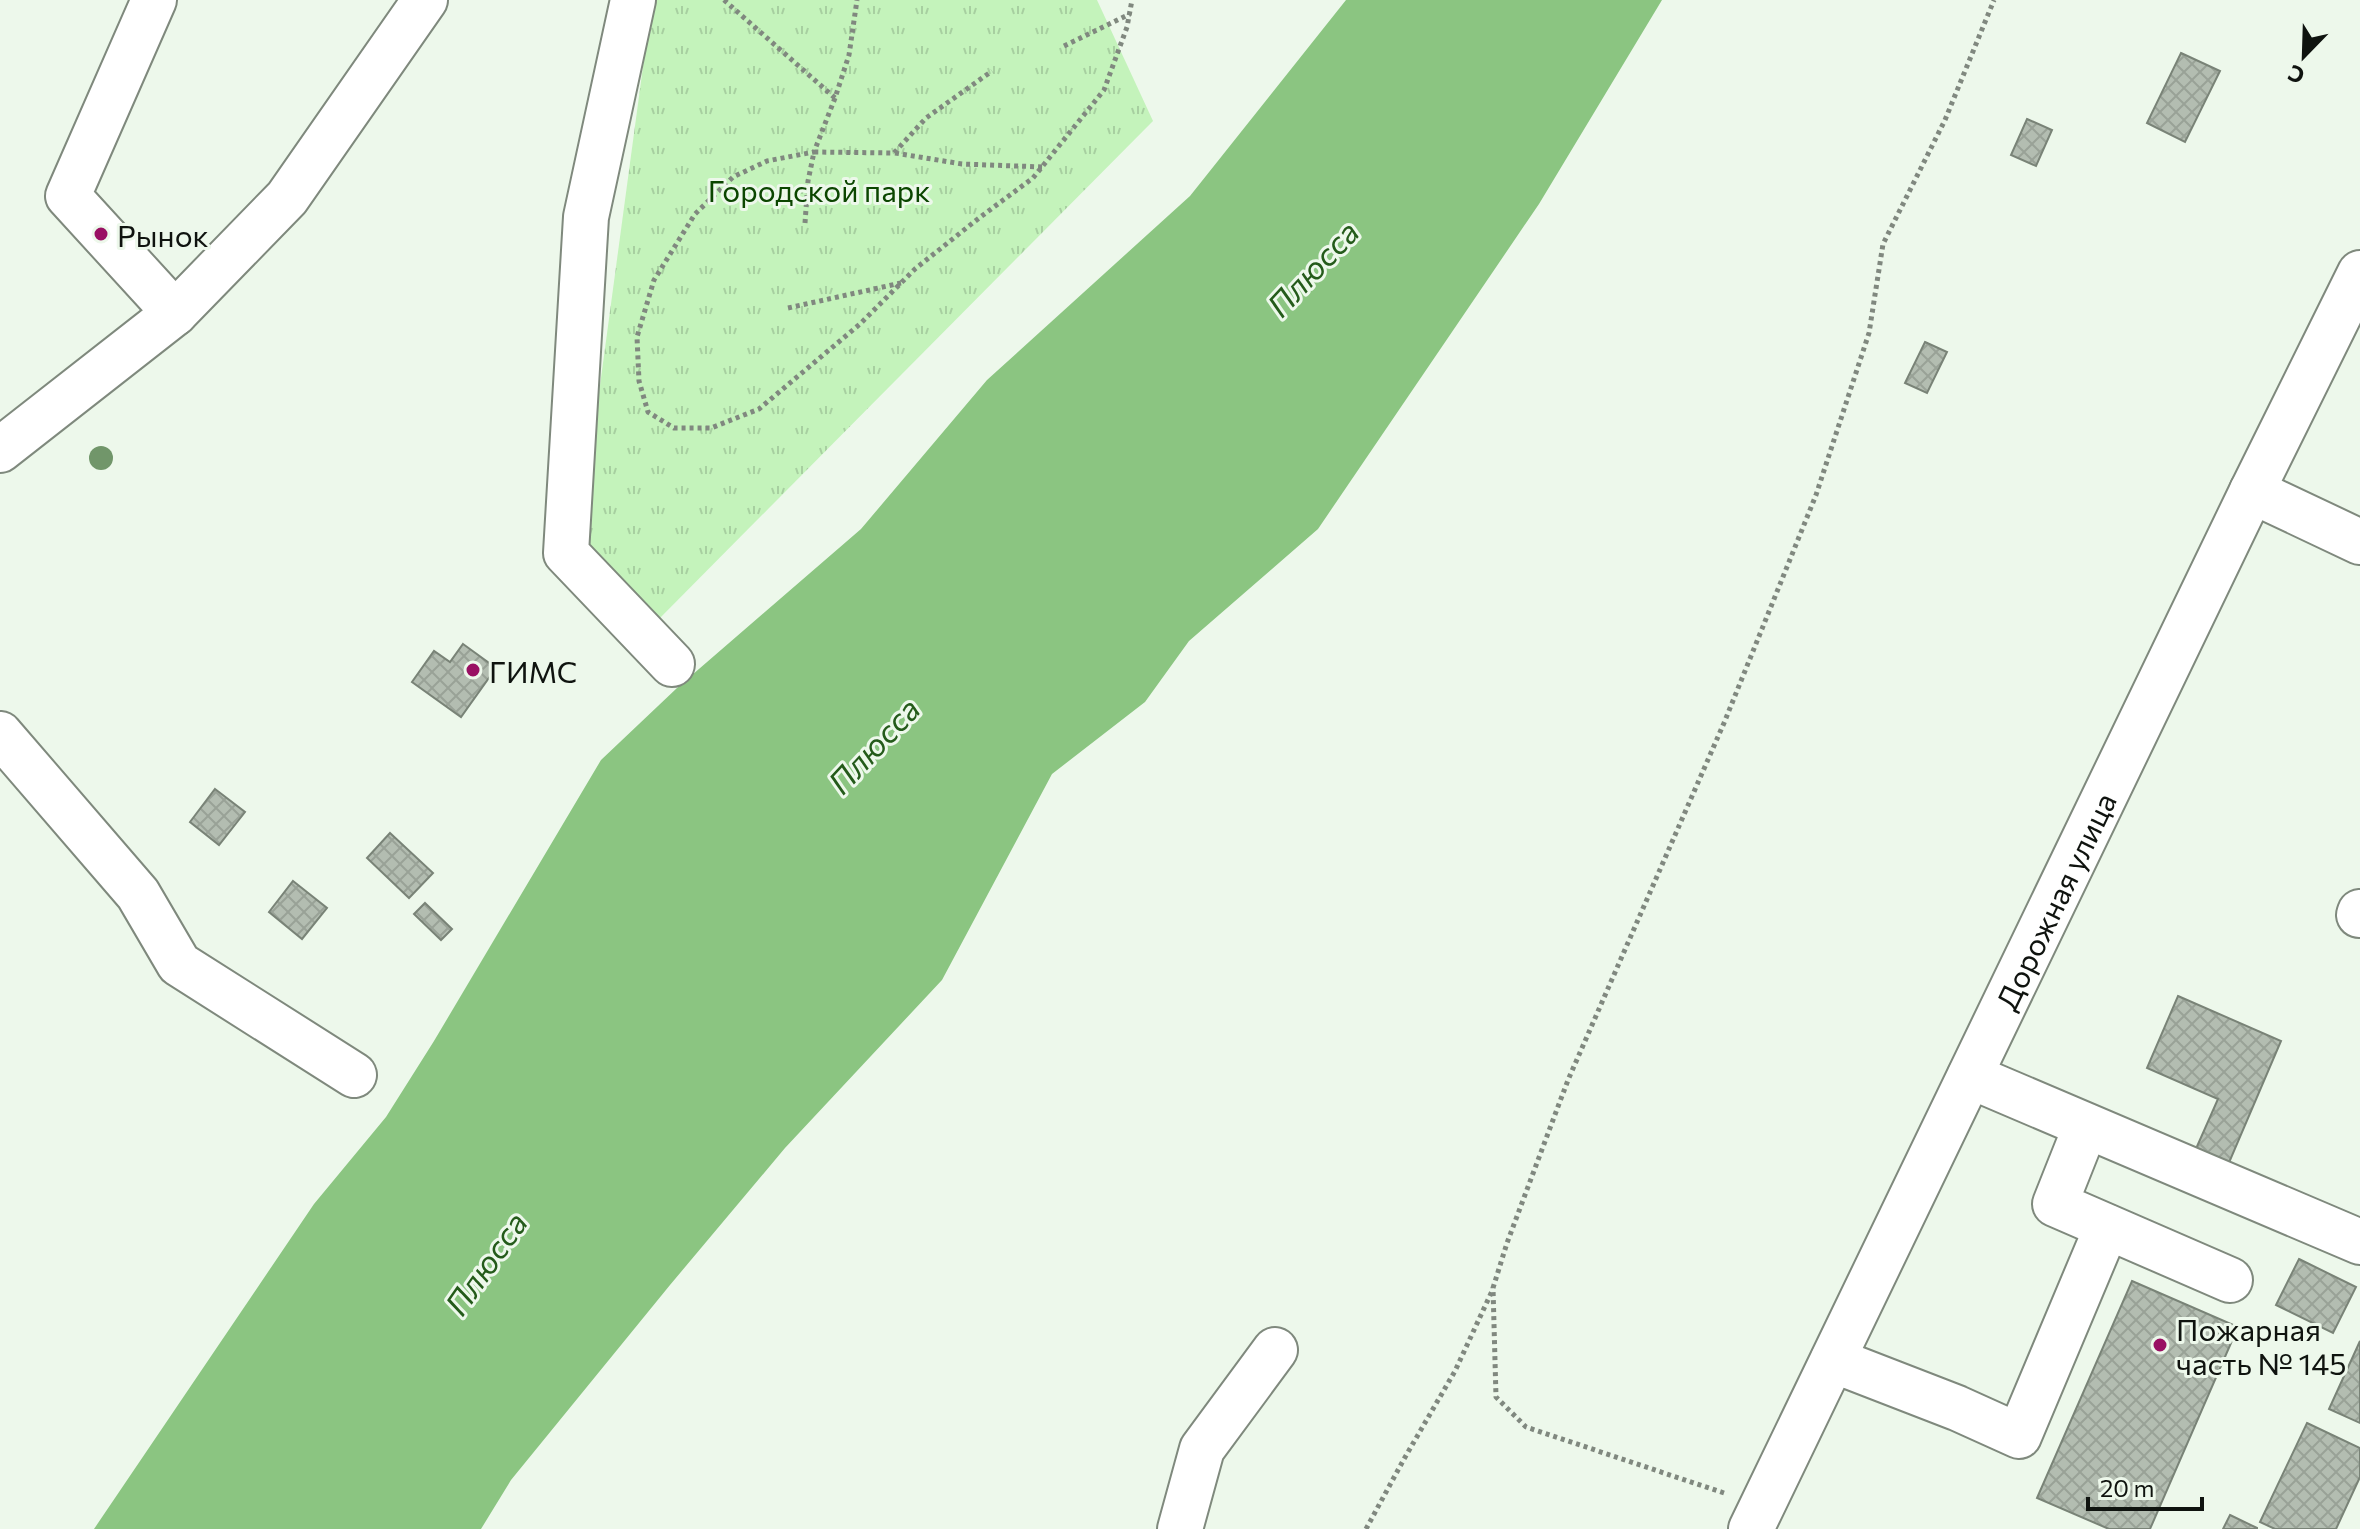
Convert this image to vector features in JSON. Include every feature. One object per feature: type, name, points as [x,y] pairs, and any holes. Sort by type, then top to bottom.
[{"type":"street","points":[[154,0],[68,196],[175,313]]},
{"type":"street","points":[[0,450],[175,313],[287,198],[425,0]]},
{"type":"street","points":[[633,0],[586,217],[566,553],[672,664]]},
{"type":"street","name":"Дорожная улица","points":[[1757,1517],[2252,491],[2355,296]]},
{"type":"street","points":[[2252,491],[2360,542]]},
{"type":"street","points":[[0,734],[138,894],[179,964],[354,1075]]},
{"type":"street","points":[[1970,1076],[2360,1242]]},
{"type":"street","points":[[2086,1126],[2055,1204],[2230,1280]]},
{"type":"street","points":[[1833,1360],[1957,1408],[2019,1436],[2107,1227]]},
{"type":"street","points":[[1180,1529],[1202,1449],[1275,1350]]},
{"type":"path","points":[[724,0],[835,98]]},
{"type":"path","points":[[805,223],[814,152],[849,55],[857,0]]},
{"type":"path","points":[[1043,167],[962,164],[894,153],[814,152],[767,161],[733,177],[695,214],[654,280],[637,337],[639,381],[648,412],[674,428],[711,428],[759,409],[860,324],[902,282],[1033,178],[1043,167],[1104,90],[1127,27],[1132,0]]},
{"type":"path","points":[[1366,1529],[1455,1371],[1493,1288],[1568,1080],[1724,723],[1816,495],[1869,333],[1883,244],[1945,120],[1994,0]]},
{"type":"path","points":[[1064,46],[1130,14]]},
{"type":"path","points":[[894,153],[926,118],[992,71]]},
{"type":"path","points":[[788,308],[902,282]]},
{"type":"path","points":[[1493,1288],[1496,1397],[1526,1427],[1757,1517]]},
{"type":"green space","name":"Городской парк","points":[[652,0],[1097,0],[1153,121],[654,624],[579,541]]},
{"type":"water","name":"Плюсса","points":[[1346,0],[1662,0],[1539,204],[1318,529],[1189,641],[1145,702],[1052,774],[942,980],[785,1148],[511,1480],[481,1529],[94,1529],[314,1204],[386,1117],[601,760],[677,688],[861,529],[987,380],[1190,196]]},
{"type":"building","points":[[2181,53],[2220,71],[2185,142],[2147,123]]},
{"type":"building","points":[[2027,119],[2052,130],[2036,166],[2011,155]]},
{"type":"building","points":[[1925,342],[1947,352],[1927,393],[1905,383]]},
{"type":"building","points":[[463,644],[496,668],[461,717],[412,682],[434,651],[450,662]]},
{"type":"building","points":[[215,789],[245,812],[219,845],[190,822]]},
{"type":"building","points":[[390,833],[433,873],[409,898],[367,858]]},
{"type":"building","points":[[293,881],[327,908],[302,939],[269,912]]},
{"type":"building","points":[[425,903],[452,929],[441,940],[414,914]]},
{"type":"building","points":[[2178,996],[2281,1041],[2228,1165],[2195,1151],[2218,1099],[2147,1068]]},
{"type":"building","points":[[2299,1259],[2356,1287],[2333,1333],[2276,1305]]},
{"type":"building","points":[[2132,1281],[2238,1327],[2150,1529],[2109,1529],[2037,1498]]},
{"type":"building","points":[[2360,1341],[2360,1423],[2329,1409]]},
{"type":"building","points":[[2307,1423],[2360,1448],[2360,1477],[2336,1529],[2275,1529],[2260,1522]]},
{"type":"building","points":[[2230,1515],[2257,1528],[2257,1529],[2223,1529]]},
{"type":"place","name":"Рынок","points":[[101,234]]},
{"type":"place","name":"ГИМС","points":[[473,670]]},
{"type":"place","name":"Пожарная часть № 145","points":[[2160,1345]]}]
